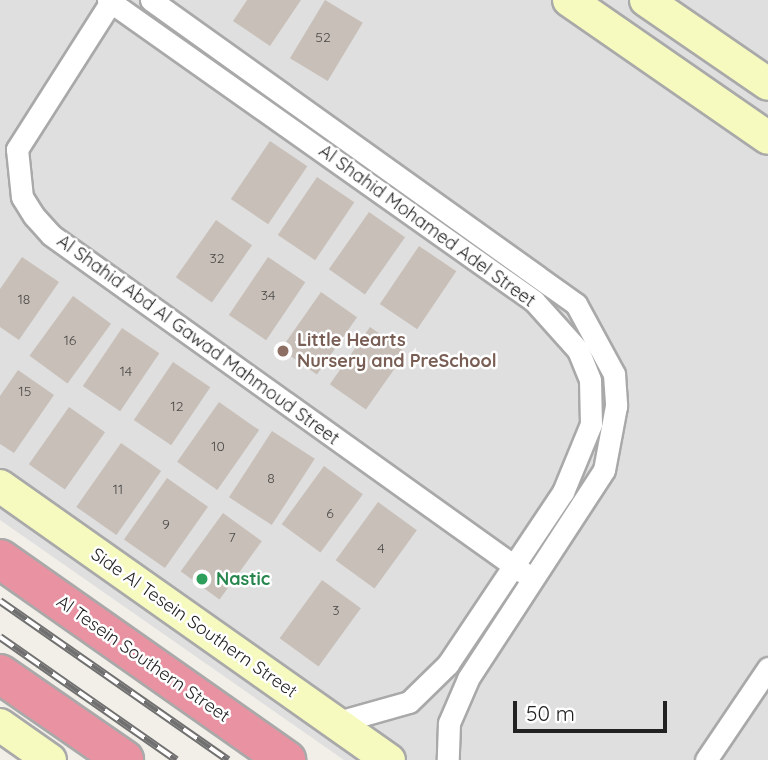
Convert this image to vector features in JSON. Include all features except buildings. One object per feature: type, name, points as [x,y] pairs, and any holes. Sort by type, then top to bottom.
[{"type":"highway","name":"Al Tesein Southern Street","points":[[0,559],[286,760]]},
{"type":"highway","points":[[0,674],[124,760]]},
{"type":"street","name":"Al Shahid Mohamed Adel Street","points":[[151,0],[381,161],[576,304],[614,374],[616,406],[604,471],[454,707],[448,760]]},
{"type":"street","points":[[569,0],[768,137]]},
{"type":"street","points":[[646,0],[768,84]]},
{"type":"street","name":"Al Shahid Mohamed Adel Street","points":[[110,1],[534,301],[586,367],[591,424],[581,455],[513,565],[429,687],[391,711],[335,723]]},
{"type":"street","name":"Al Shahid Abd Al Gawad Mahmoud Street","points":[[110,1],[17,149],[22,197],[34,216],[51,235],[534,580]]},
{"type":"street","points":[[367,183],[381,161]]},
{"type":"street","name":"Side Al Tesein Southern Street","points":[[0,486],[389,760]]},
{"type":"street","points":[[706,760],[768,667]]},
{"type":"street","points":[[0,725],[50,760]]},
{"type":"shaded area","points":[[0,0],[768,0],[768,760],[344,760],[0,520]]},
{"type":"railway","points":[[0,601],[228,760]]},
{"type":"railway","points":[[0,637],[176,760]]},
{"type":"place","name":"Little Hearts Nursery and PreSchool","points":[[283,351]]},
{"type":"place","name":"Nastic","points":[[202,579]]}]
